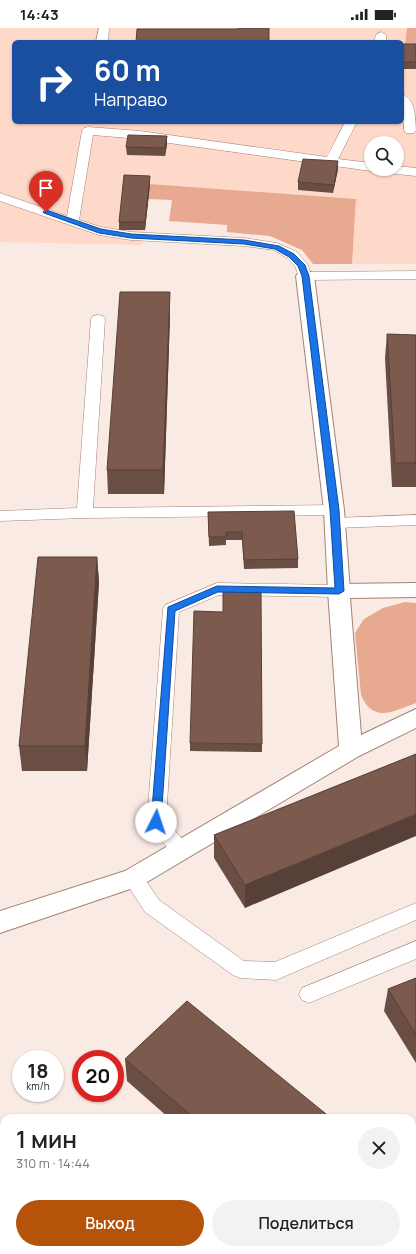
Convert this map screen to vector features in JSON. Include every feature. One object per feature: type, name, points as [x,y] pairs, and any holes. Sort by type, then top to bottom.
[{"type":"street","points":[[305,276],[335,516],[351,750]]},
{"type":"street","points":[[339,591],[416,590]]},
{"type":"street","points":[[0,922],[133,878],[351,750],[416,718]]},
{"type":"lane","points":[[102,40],[104,28]]},
{"type":"lane","points":[[404,101],[408,106],[410,130]]},
{"type":"lane","points":[[331,161],[350,124]]},
{"type":"lane","points":[[72,221],[89,127],[364,166]]},
{"type":"lane","points":[[404,171],[416,172]]},
{"type":"lane","points":[[0,197],[99,231],[131,236],[244,242],[277,247],[292,255],[301,265],[305,276],[416,275]]},
{"type":"lane","points":[[85,513],[98,320]]},
{"type":"lane","points":[[0,516],[85,513],[335,516],[416,520]]},
{"type":"lane","points":[[180,850],[156,822],[171,609],[217,589],[339,591]]},
{"type":"lane","points":[[133,878],[152,906],[240,969],[276,971],[416,911]]},
{"type":"lane","points":[[309,994],[416,950]]},
{"type":"shaded area","points":[[0,28],[407,28],[404,52],[416,52],[416,264],[352,264],[356,199],[150,184],[142,245],[0,242]]},
{"type":"shaded area","points":[[407,28],[416,28],[416,52],[404,52]]},
{"type":"shaded area","points":[[150,184],[356,199],[352,264],[313,264],[302,250],[270,236],[227,232],[227,225],[169,221],[172,200],[148,199]]},
{"type":"shaded area","points":[[405,602],[416,603],[416,703],[392,712],[378,712],[372,710],[366,704],[361,695],[355,633],[364,619],[383,608]]},
{"type":"building","points":[[269,28],[269,40],[136,40],[137,29]]},
{"type":"building","points":[[404,44],[416,44],[416,62],[404,62]]},
{"type":"building","points":[[128,135],[167,136],[165,148],[126,147]]},
{"type":"building","points":[[303,159],[338,161],[334,185],[298,182]]},
{"type":"building","points":[[124,175],[150,176],[145,222],[119,222]]},
{"type":"building","points":[[120,292],[170,292],[163,470],[107,470]]},
{"type":"building","points":[[387,334],[416,335],[416,463],[395,463]]},
{"type":"building","points":[[294,511],[298,559],[244,560],[242,532],[226,532],[226,537],[209,537],[208,512]]},
{"type":"building","points":[[38,557],[97,557],[85,746],[19,746]]},
{"type":"building","points":[[223,592],[261,592],[262,744],[190,743],[194,611],[223,612]]},
{"type":"building","points":[[416,754],[416,814],[245,885],[214,835]]},
{"type":"building","points":[[416,978],[416,1035],[388,989]]},
{"type":"building","points":[[187,1001],[326,1114],[189,1114],[125,1059]]},
{"type":"route","points":[[46,212],[99,231],[131,236],[244,242],[277,247],[292,255],[301,265],[305,276],[334,510],[339,591],[217,589],[171,609],[156,822]]}]
